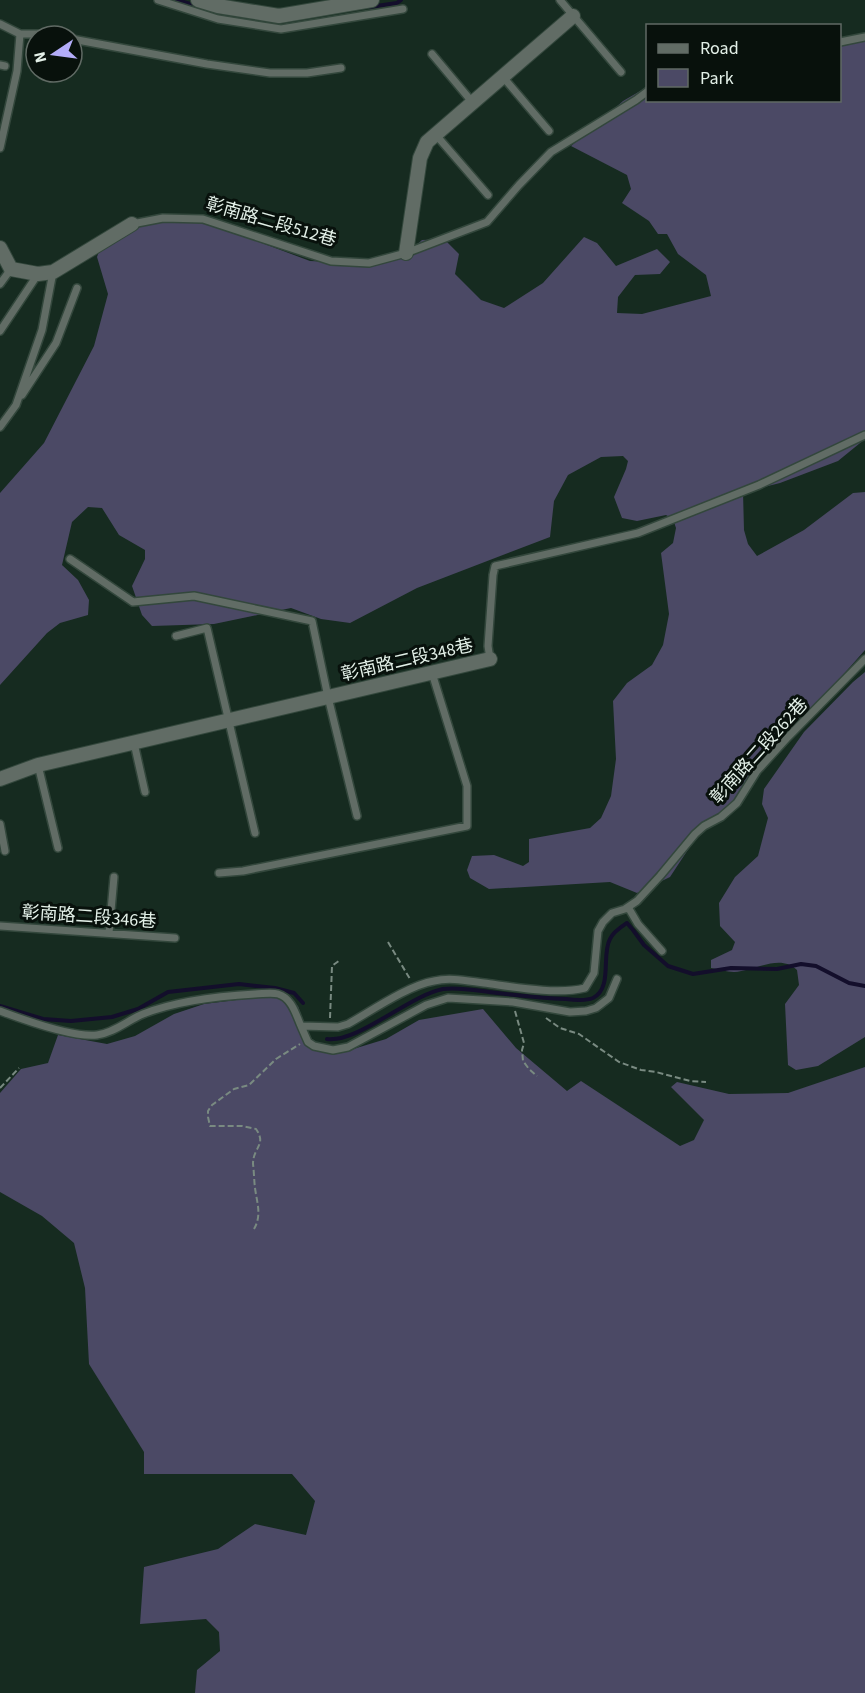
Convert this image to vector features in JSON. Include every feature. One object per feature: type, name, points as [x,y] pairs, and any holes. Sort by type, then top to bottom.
[{"type":"street","points":[[198,0],[218,6],[279,16],[372,0]]},
{"type":"street","points":[[406,253],[420,158],[427,142],[573,16]]},
{"type":"street","name":"彰南路二段512巷","points":[[11,269],[38,274],[53,272],[132,224]]},
{"type":"street","points":[[0,248],[11,269]]},
{"type":"street","name":"彰南路二段348巷","points":[[0,779],[38,765],[490,660]]},
{"type":"lane","points":[[158,0],[218,19],[281,29],[403,9]]},
{"type":"lane","points":[[560,0],[621,72]]},
{"type":"lane","points":[[0,24],[24,34]]},
{"type":"lane","points":[[0,148],[17,71],[20,34]]},
{"type":"lane","points":[[841,42],[865,37]]},
{"type":"lane","points":[[84,41],[270,73],[307,73],[341,68]]},
{"type":"lane","points":[[432,54],[473,103]]},
{"type":"lane","points":[[503,77],[549,130]]},
{"type":"lane","name":"彰南路二段512巷","points":[[132,224],[163,218],[203,219],[331,261],[369,263],[406,253],[487,222],[551,152],[646,92]]},
{"type":"lane","points":[[436,135],[488,195]]},
{"type":"lane","points":[[0,284],[11,269]]},
{"type":"lane","points":[[16,405],[42,330],[53,272]]},
{"type":"lane","points":[[0,331],[38,274]]},
{"type":"lane","points":[[0,427],[56,343],[77,288]]},
{"type":"lane","name":"彰南路二段348巷","points":[[490,660],[488,646],[495,566],[638,533],[759,485],[865,435]]},
{"type":"lane","points":[[70,559],[133,602],[194,596],[312,621],[357,816]]},
{"type":"lane","points":[[176,636],[207,628],[255,833]]},
{"type":"lane","name":"彰南路二段262巷","points":[[301,1026],[329,1027],[348,1024],[415,987],[433,981],[448,979],[507,987],[559,990],[585,988],[594,973],[598,931],[603,922],[612,913],[637,901],[695,834],[737,803],[757,771],[865,659]]},
{"type":"lane","points":[[219,873],[243,871],[467,826],[467,786],[432,673]]},
{"type":"lane","points":[[134,743],[145,792]]},
{"type":"lane","points":[[38,765],[58,848]]},
{"type":"lane","points":[[0,824],[5,851]]},
{"type":"lane","points":[[109,933],[114,877]]},
{"type":"lane","points":[[628,907],[638,924],[662,951]]},
{"type":"lane","name":"彰南路二段346巷","points":[[0,926],[175,938]]},
{"type":"lane","points":[[0,1011],[53,1028],[99,1035],[141,1014],[175,1005],[239,995],[270,993],[285,998],[293,1007],[308,1042],[314,1046],[333,1050],[348,1047],[426,1005],[448,998],[513,1002],[570,1012],[586,1011],[596,1008],[609,998],[617,979]]},
{"type":"path","points":[[388,942],[415,987]]},
{"type":"path","points":[[329,1027],[332,966],[340,960]]},
{"type":"path","points":[[513,1002],[524,1043],[523,1061],[537,1076]]},
{"type":"path","points":[[537,1007],[560,1028],[579,1034],[619,1062],[641,1070],[690,1081],[706,1082]]},
{"type":"path","points":[[254,1229],[259,1221],[259,1207],[253,1160],[262,1142],[261,1136],[256,1129],[242,1126],[210,1126],[207,1118],[208,1111],[212,1105],[234,1089],[249,1086],[276,1059],[308,1042]]},
{"type":"path","points":[[0,1088],[19,1068]]},
{"type":"green space","points":[[865,39],[865,439],[838,461],[780,483],[743,492],[744,530],[748,544],[757,556],[804,530],[853,493],[865,492],[865,650],[820,701],[779,733],[761,757],[740,806],[719,815],[697,836],[670,877],[637,893],[610,882],[489,889],[470,878],[467,870],[472,856],[494,855],[523,866],[529,862],[529,839],[590,828],[601,818],[611,796],[616,759],[613,701],[627,683],[652,665],[663,645],[669,614],[661,553],[673,543],[676,528],[673,519],[666,515],[637,521],[622,518],[614,497],[628,461],[623,456],[601,457],[568,475],[554,501],[550,537],[417,588],[350,623],[321,619],[291,608],[214,624],[152,626],[142,615],[132,586],[145,559],[145,550],[119,535],[102,508],[88,507],[72,522],[62,565],[78,580],[89,600],[88,615],[60,623],[47,633],[0,685],[0,493],[44,443],[94,346],[108,294],[97,257],[102,243],[112,232],[164,220],[203,221],[310,261],[377,264],[403,257],[422,240],[444,239],[459,254],[455,274],[481,300],[504,308],[543,283],[584,237],[597,243],[616,266],[657,249],[670,262],[660,274],[635,275],[618,297],[617,313],[642,314],[711,296],[706,275],[678,254],[667,234],[658,234],[649,221],[622,203],[631,189],[627,175],[571,146],[623,101],[646,88],[646,102],[841,102],[841,43]]},
{"type":"green space","points":[[865,672],[865,1037],[818,1066],[796,1070],[788,1065],[785,1004],[799,985],[797,970],[783,963],[767,964],[734,972],[711,968],[711,960],[732,950],[735,942],[720,926],[719,903],[735,877],[758,856],[768,818],[762,804],[764,789],[804,732]]},
{"type":"green space","points":[[268,996],[284,998],[298,1006],[309,1039],[317,1045],[350,1050],[386,1039],[419,1020],[483,1009],[516,1048],[567,1091],[581,1081],[680,1146],[694,1140],[704,1120],[671,1087],[677,1082],[729,1094],[788,1093],[865,1067],[865,1693],[195,1693],[197,1670],[220,1651],[219,1632],[206,1619],[140,1624],[144,1567],[218,1549],[255,1524],[306,1535],[315,1501],[292,1474],[144,1474],[144,1452],[89,1364],[85,1288],[74,1243],[42,1216],[0,1192],[0,1093],[21,1069],[48,1063],[58,1035],[107,1044],[135,1036],[174,1014],[204,1004]]},
{"type":"waterway","points":[[177,0],[197,6]]},
{"type":"waterway","points":[[370,7],[397,3],[401,0]]},
{"type":"waterway","points":[[327,1039],[353,1034],[414,1000],[443,989],[454,988],[576,1000],[593,998],[603,987],[610,939],[627,923],[644,945],[668,966],[693,974],[731,968],[777,969],[801,964],[816,966],[849,983],[865,986]]},
{"type":"waterway","points":[[0,1006],[43,1019],[71,1021],[112,1017],[138,1009],[168,992],[239,984],[275,988],[294,993],[303,1003]]}]
